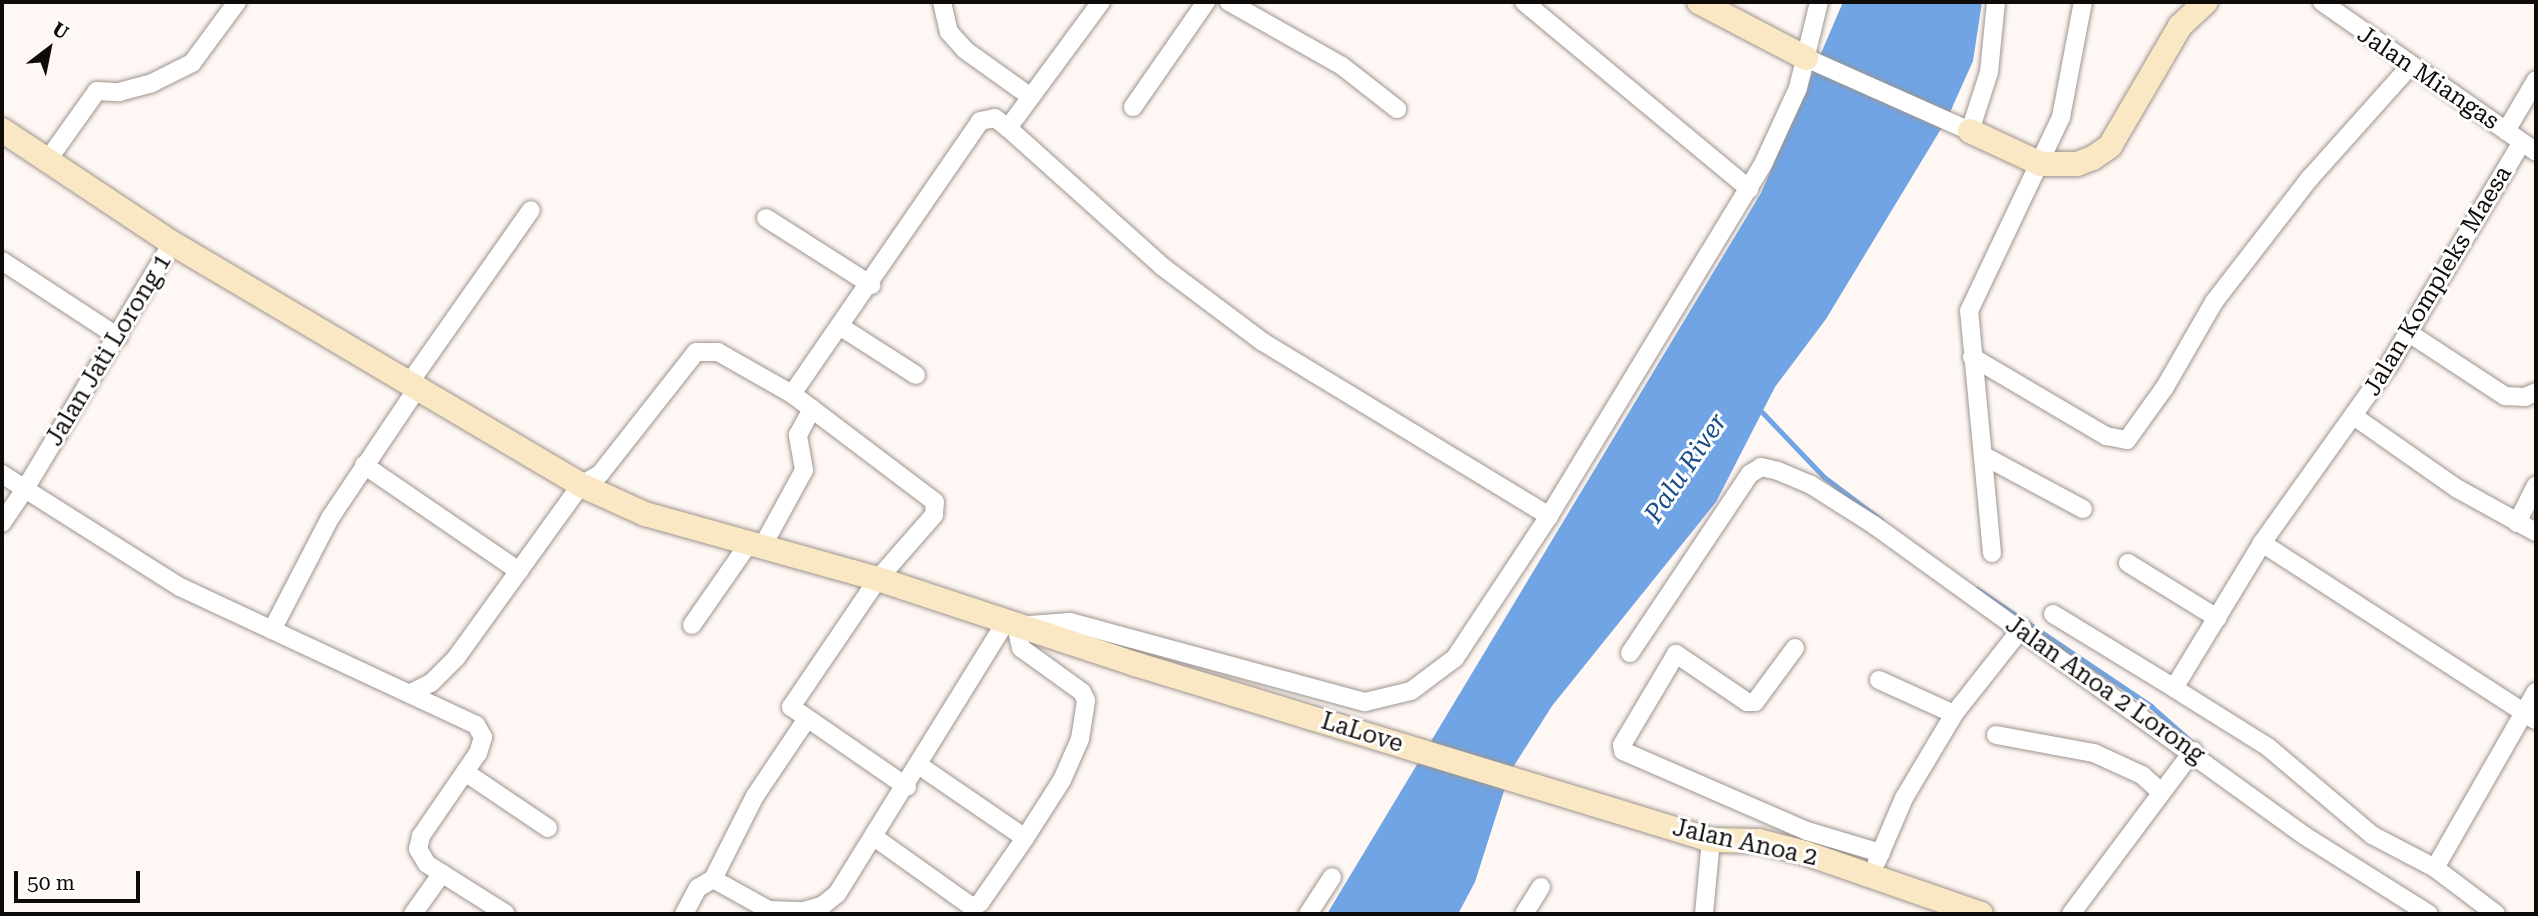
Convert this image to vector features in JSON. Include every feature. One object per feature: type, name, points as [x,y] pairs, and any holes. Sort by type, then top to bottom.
[{"type":"street","points":[[47,161],[87,99],[97,92],[119,92],[152,83],[192,63],[237,2]]},
{"type":"street","points":[[942,2],[949,33],[1028,95]]},
{"type":"street","points":[[1008,128],[1028,95],[1077,40],[1101,2]]},
{"type":"street","points":[[1133,107],[1206,2]]},
{"type":"street","points":[[1228,2],[1342,66],[1397,108]]},
{"type":"street","points":[[1524,2],[1749,189]]},
{"type":"street","points":[[1699,2],[1811,60],[2041,164],[2077,164],[2110,146],[2180,26],[2206,2]]},
{"type":"street","points":[[1011,624],[1070,622],[1365,702],[1411,691],[1455,658],[1549,516],[1749,189],[1811,60],[1819,2]]},
{"type":"street","points":[[1963,128],[1989,72],[1997,2]]},
{"type":"street","points":[[1992,553],[1986,457],[1972,357],[1969,311],[2041,164],[2072,77],[2083,2]]},
{"type":"street","name":"Jalan Miangas","points":[[2322,2],[2528,148]]},
{"type":"street","points":[[1972,357],[2106,436],[2127,440],[2165,387],[2214,302],[2310,178],[2410,66]]},
{"type":"street","points":[[2506,131],[2536,80]]},
{"type":"street","points":[[792,394],[871,285],[980,121],[995,118],[1163,267],[1263,342],[1549,516]]},
{"type":"street","name":"Jalan Jati Lorong 1","points":[[2,130],[172,243],[118,337],[2,523]]},
{"type":"street","name":"Jalan Kompleks Maesa","points":[[2174,688],[2262,543],[2356,417],[2528,148]]},
{"type":"street","points":[[272,630],[330,518],[414,384],[531,210]]},
{"type":"street","points":[[766,218],[871,285]]},
{"type":"street","name":"LaLove","points":[[172,243],[581,485],[645,514],[754,547],[877,579],[1135,664],[1588,802]]},
{"type":"street","points":[[2,261],[118,337]]},
{"type":"street","points":[[841,327],[916,375]]},
{"type":"street","points":[[2409,333],[2505,396],[2525,397],[2536,392]]},
{"type":"street","points":[[411,693],[431,682],[456,658],[581,485],[600,474],[696,352],[718,352],[792,394],[935,502],[934,515],[877,579],[793,702],[793,712],[907,787]]},
{"type":"street","points":[[692,625],[754,547],[804,470],[798,435],[813,409]]},
{"type":"street","name":"Jalan Kompleks Maesa","points":[[2356,417],[2458,489],[2536,532]]},
{"type":"street","points":[[1986,457],[2083,509]]},
{"type":"street","points":[[364,465],[519,571]]},
{"type":"street","name":"Jalan Anoa 2 Lorong","points":[[1630,653],[1751,474],[1761,467],[1778,471],[1811,485],[1874,525],[2193,751],[2315,843],[2429,914]]},
{"type":"street","points":[[2,474],[180,587],[355,671],[411,693],[481,730],[478,753],[418,844],[421,857],[506,914]]},
{"type":"street","points":[[2517,523],[2536,485]]},
{"type":"street","points":[[2262,543],[2530,717]]},
{"type":"street","points":[[2128,563],[2217,618]]},
{"type":"street","points":[[2053,614],[2268,747],[2371,835],[2435,868],[2497,914]]},
{"type":"street","points":[[713,879],[768,912],[804,911],[822,906],[837,894],[1011,624]]},
{"type":"street","points":[[874,837],[972,906],[980,903],[1025,838],[1062,780],[1080,739],[1086,700],[1082,692],[1021,648],[1011,624]]},
{"type":"street","points":[[1795,648],[1755,702],[1747,702],[1676,654],[1622,745],[1623,751],[1876,863],[1904,799],[1954,713],[2022,628]]},
{"type":"street","points":[[1879,680],[1954,713]]},
{"type":"street","points":[[2435,868],[2530,717],[2536,692]]},
{"type":"street","points":[[684,914],[698,888],[713,879],[755,796],[806,720]]},
{"type":"street","points":[[1996,735],[2094,752],[2133,771],[2160,791]]},
{"type":"street","points":[[2071,914],[2160,791],[2193,751]]},
{"type":"street","points":[[920,766],[1025,838]]},
{"type":"street","points":[[465,772],[548,828]]},
{"type":"street","name":"Jalan Anoa 2","points":[[1588,802],[1711,841],[1758,841],[1876,863],[1943,907],[1981,914]]},
{"type":"street","points":[[1704,914],[1711,841]]},
{"type":"street","points":[[413,914],[442,873]]},
{"type":"street","points":[[1308,914],[1332,877]]},
{"type":"street","points":[[1524,914],[1541,887]]},
{"type":"water","name":"Palu River","points":[[1843,2],[1982,2],[1973,61],[1947,119],[1826,319],[1775,387],[1716,502],[1552,706],[1510,772],[1475,882],[1458,914],[1327,914],[1761,193]]},
{"type":"waterway","points":[[1759,409],[1824,477],[1881,520]]},
{"type":"waterway","points":[[1977,589],[2151,706],[2196,746]]}]
